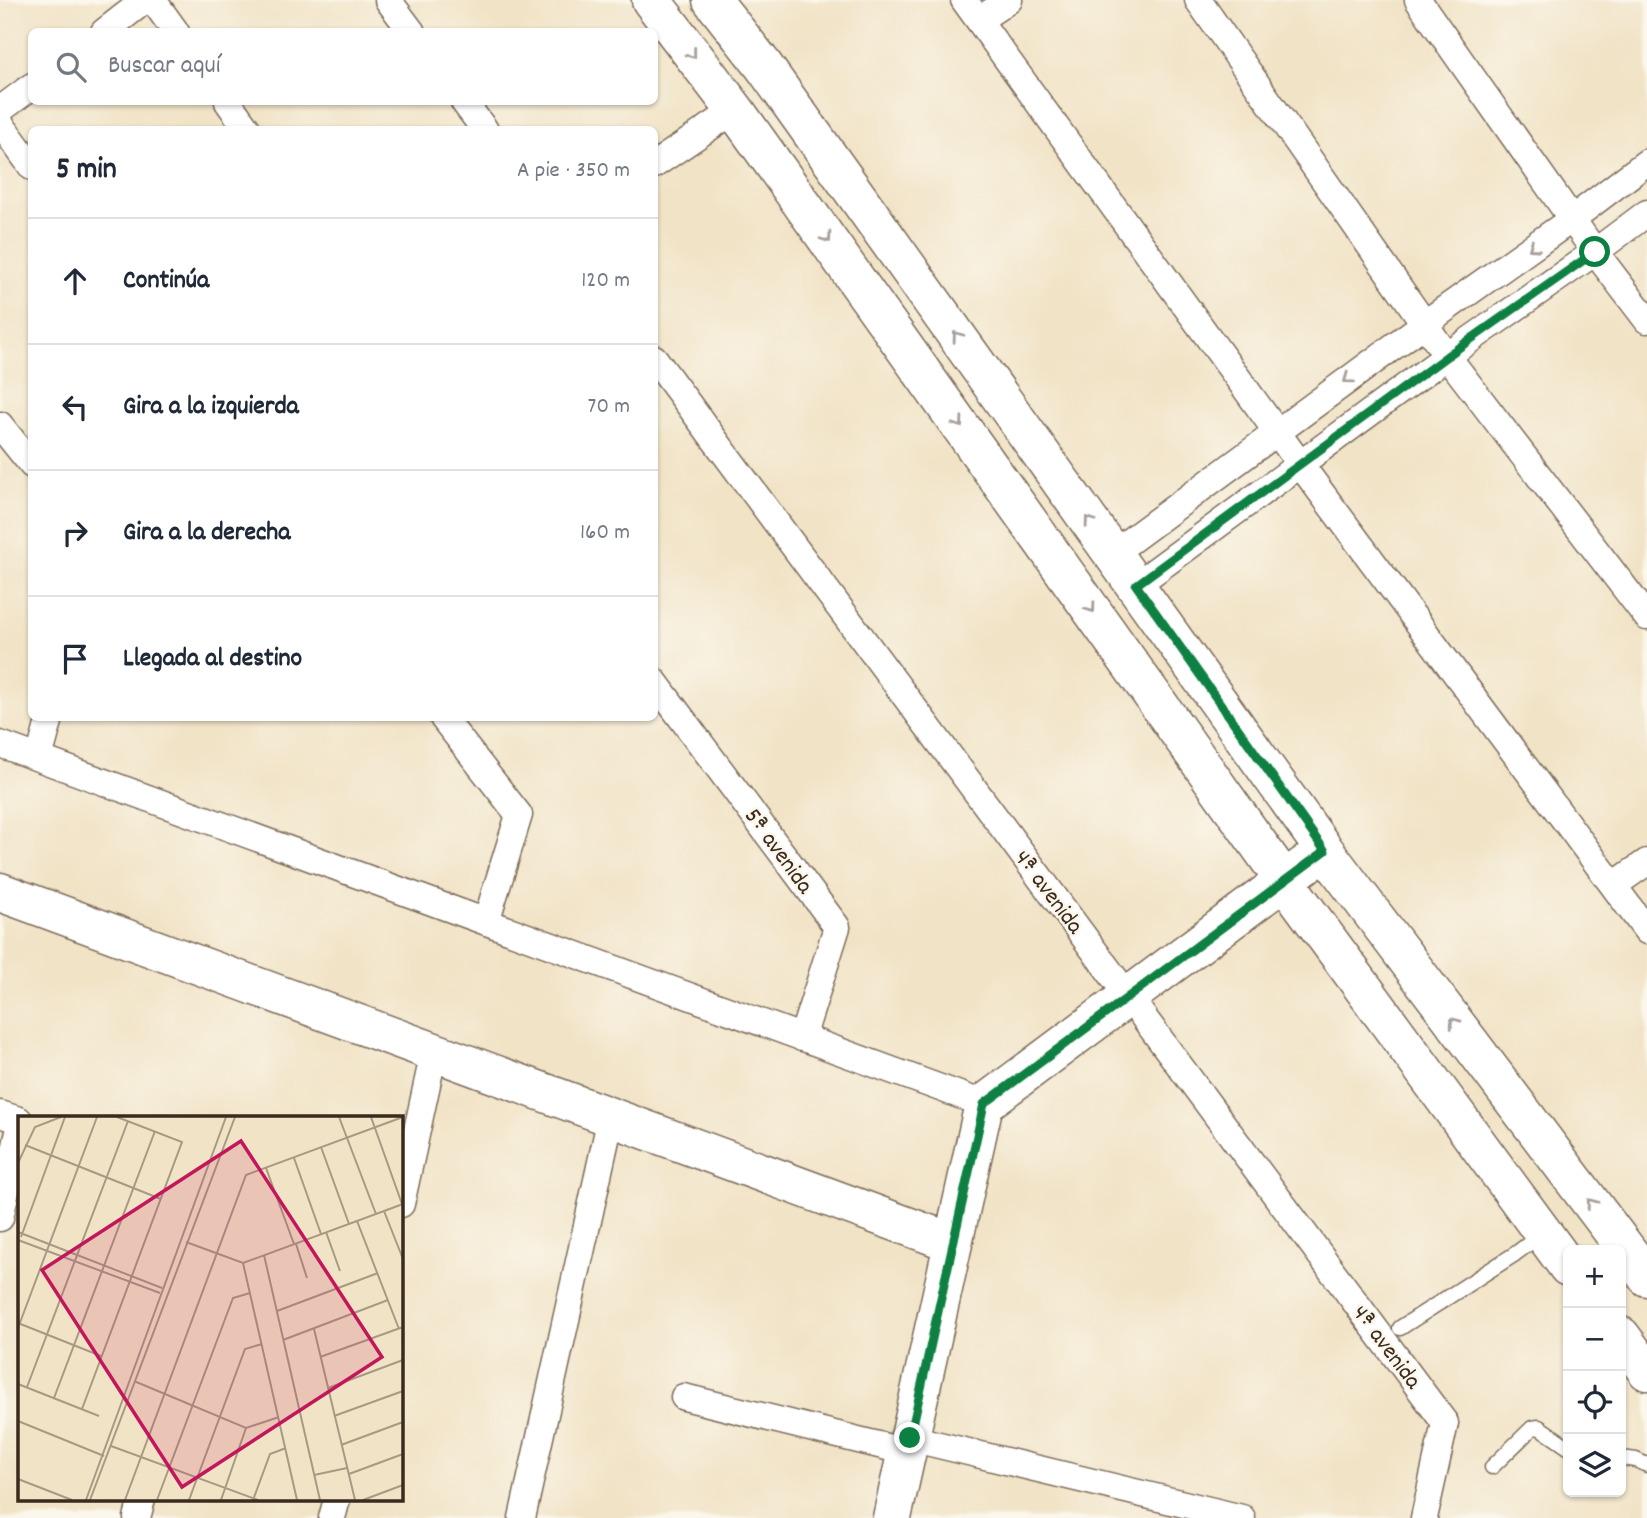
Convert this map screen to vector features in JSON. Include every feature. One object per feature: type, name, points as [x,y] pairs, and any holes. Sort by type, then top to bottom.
[{"type":"main road","points":[[651,0],[735,110],[1284,880],[1563,1260]]},
{"type":"main road","points":[[712,0],[763,65],[1325,851],[1647,1278]]},
{"type":"main road","points":[[892,1518],[984,1104],[1325,851]]},
{"type":"main road","points":[[0,892],[953,1242]]},
{"type":"main road","points":[[1626,1343],[1647,1371]]},
{"type":"street","points":[[109,28],[145,0]]},
{"type":"street","points":[[153,0],[173,28]]},
{"type":"street","points":[[388,0],[409,28]]},
{"type":"street","points":[[1009,0],[972,10],[1300,464],[1647,931]]},
{"type":"street","points":[[1198,0],[1447,356],[1647,617]]},
{"type":"street","points":[[1418,0],[1595,252],[1647,320]]},
{"type":"street","points":[[0,110],[28,89]]},
{"type":"street","points":[[230,105],[245,126]]},
{"type":"street","points":[[466,105],[482,126]]},
{"type":"street","points":[[658,162],[735,110]]},
{"type":"street","points":[[0,123],[28,162]]},
{"type":"street","points":[[1112,554],[1647,162]]},
{"type":"street","points":[[1136,585],[1647,213]]},
{"type":"street","name":"4ª avenida","points":[[658,363],[1445,1423],[1424,1518]]},
{"type":"street","points":[[0,425],[28,460]]},
{"type":"street","name":"5ª avenida","points":[[658,686],[837,927],[802,1038]]},
{"type":"street","points":[[39,758],[49,721]]},
{"type":"street","points":[[445,721],[519,816],[486,922]]},
{"type":"street","points":[[0,744],[984,1104]]},
{"type":"street","points":[[1614,885],[1647,862]]},
{"type":"street","points":[[402,1199],[434,1052]]},
{"type":"street","points":[[0,1114],[18,1121]]},
{"type":"street","points":[[522,1518],[611,1117]]},
{"type":"street","points":[[0,1218],[18,1137]]},
{"type":"street","points":[[684,1397],[1241,1518]]},
{"type":"street","points":[[137,1518],[142,1500]]},
{"type":"street","points":[[332,1518],[337,1500]]},
{"type":"lane","points":[[1400,1328],[1543,1233]]},
{"type":"lane","points":[[1492,1467],[1532,1428],[1539,1427],[1563,1444]]},
{"type":"lane","points":[[1626,1459],[1647,1465]]},
{"type":"route","points":[[910,1438],[984,1104],[1325,851],[1136,585],[1447,356],[1595,252]]}]
